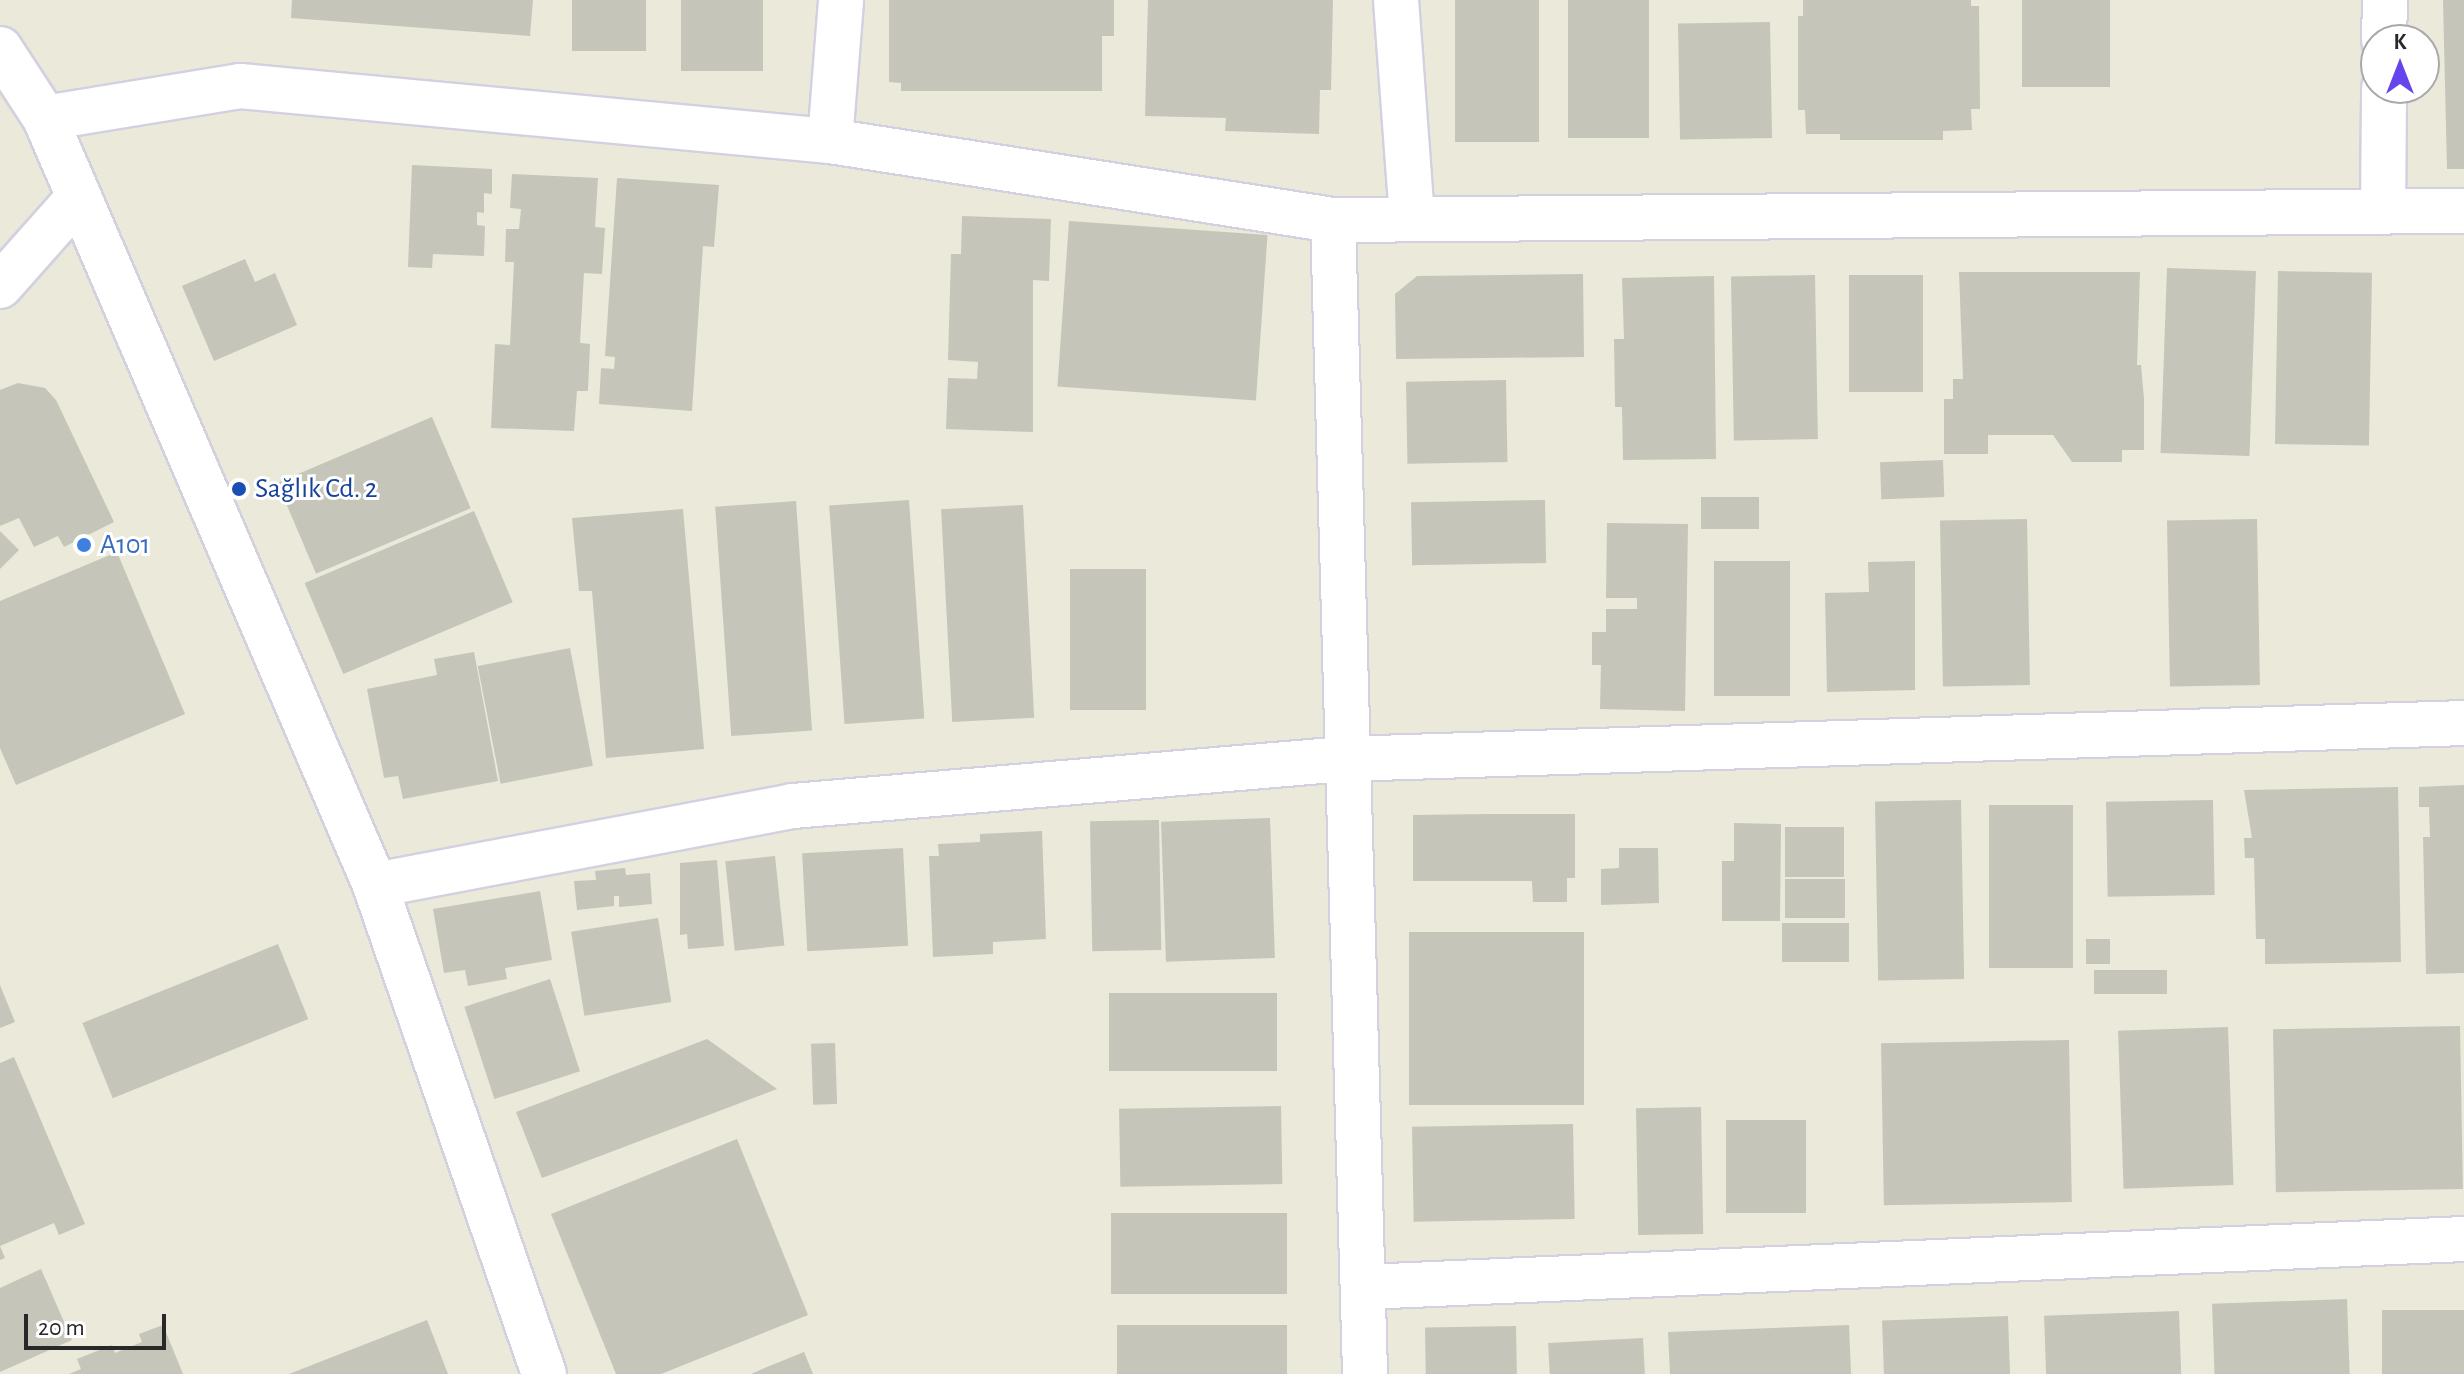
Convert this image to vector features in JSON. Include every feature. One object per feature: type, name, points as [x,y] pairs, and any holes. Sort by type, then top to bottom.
[{"type":"street","points":[[830,141],[841,0]]},
{"type":"street","points":[[1396,0],[1412,218]]},
{"type":"street","points":[[2384,24],[2385,0]]},
{"type":"street","points":[[0,49],[45,118],[375,885],[544,1374]]},
{"type":"street","points":[[45,118],[240,86],[830,141],[1333,220],[2464,211]]},
{"type":"street","points":[[2383,212],[2384,104]]},
{"type":"street","points":[[0,286],[79,197]]},
{"type":"street","points":[[1333,220],[1345,759],[1365,1287],[1365,1374]]},
{"type":"street","points":[[375,885],[793,806],[1345,759],[2464,723]]},
{"type":"street","points":[[1365,1287],[2464,1239]]},
{"type":"building","points":[[292,0],[533,0],[530,36],[291,18]]},
{"type":"building","points":[[572,0],[646,0],[646,51],[572,51]]},
{"type":"building","points":[[681,0],[763,0],[763,71],[681,71]]},
{"type":"building","points":[[889,0],[1114,0],[1114,36],[1102,36],[1102,91],[901,91],[901,83],[889,82]]},
{"type":"building","points":[[1148,0],[1333,0],[1331,90],[1320,90],[1319,134],[1225,131],[1226,118],[1145,116]]},
{"type":"building","points":[[1455,0],[1539,0],[1539,142],[1455,142]]},
{"type":"building","points":[[1568,0],[1649,0],[1649,138],[1568,138]]},
{"type":"building","points":[[1803,0],[1971,0],[1971,6],[1979,6],[1980,109],[1971,109],[1972,130],[1943,131],[1943,140],[1840,140],[1840,134],[1806,134],[1805,110],[1798,110],[1798,16],[1803,16]]},
{"type":"building","points":[[2022,0],[2110,0],[2110,87],[2022,87]]},
{"type":"building","points":[[2443,0],[2464,0],[2464,169],[2447,169]]},
{"type":"building","points":[[1770,22],[1772,138],[1680,140],[1678,24]]},
{"type":"building","points":[[412,165],[492,169],[492,194],[484,193],[484,213],[477,212],[477,225],[485,226],[484,256],[433,254],[432,268],[408,267]]},
{"type":"building","points":[[512,174],[598,178],[595,227],[605,228],[602,274],[584,273],[580,343],[590,344],[588,391],[577,391],[574,431],[491,428],[495,344],[510,345],[514,262],[505,262],[506,229],[519,229],[521,209],[510,208]]},
{"type":"building","points":[[617,178],[719,185],[714,247],[703,246],[692,411],[599,404],[601,368],[614,369],[615,357],[605,356]]},
{"type":"building","points":[[962,216],[1051,219],[1049,281],[1033,280],[1033,432],[946,429],[948,378],[977,379],[978,362],[948,360],[951,254],[961,254]]},
{"type":"building","points":[[1069,221],[1268,235],[1256,400],[1057,387]]},
{"type":"building","points":[[245,259],[255,282],[275,273],[297,325],[214,361],[182,286]]},
{"type":"building","points":[[2167,268],[2256,271],[2249,456],[2161,453]]},
{"type":"building","points":[[2278,271],[2372,273],[2369,446],[2275,444]]},
{"type":"building","points":[[1959,272],[2140,272],[2137,365],[2141,365],[2144,399],[2144,450],[2122,450],[2122,462],[2072,462],[2053,435],[1988,435],[1988,454],[1944,454],[1944,399],[1953,399],[1953,379],[1963,379]]},
{"type":"building","points":[[1583,274],[1584,357],[1396,359],[1395,294],[1417,276]]},
{"type":"building","points":[[1815,275],[1818,439],[1734,440],[1731,276]]},
{"type":"building","points":[[1849,275],[1923,275],[1923,392],[1849,392]]},
{"type":"building","points":[[1714,276],[1716,459],[1623,460],[1622,407],[1615,407],[1614,339],[1624,339],[1622,278]]},
{"type":"building","points":[[1506,380],[1507,462],[1407,464],[1406,382]]},
{"type":"building","points":[[18,383],[45,388],[56,400],[114,522],[64,547],[58,536],[34,547],[19,518],[0,526],[0,390]]},
{"type":"building","points":[[432,417],[471,508],[316,574],[277,483]]},
{"type":"building","points":[[1943,460],[1944,497],[1881,499],[1880,462]]},
{"type":"building","points":[[1701,497],[1759,497],[1759,529],[1701,529]]},
{"type":"building","points":[[909,500],[924,718],[844,724],[829,506]]},
{"type":"building","points":[[1545,500],[1546,563],[1412,565],[1411,502]]},
{"type":"building","points":[[796,501],[812,730],[731,736],[715,507]]},
{"type":"building","points":[[1023,505],[1034,718],[952,722],[941,509]]},
{"type":"building","points":[[683,509],[704,749],[606,758],[592,591],[579,591],[572,518]]},
{"type":"building","points":[[474,511],[513,602],[343,674],[305,583]]},
{"type":"building","points":[[2027,519],[2030,685],[1943,686],[1940,521]]},
{"type":"building","points":[[2257,519],[2260,685],[2170,687],[2167,521]]},
{"type":"building","points":[[1607,523],[1688,524],[1685,711],[1600,709],[1601,665],[1592,665],[1592,632],[1606,632],[1606,609],[1637,609],[1637,598],[1606,598]]},
{"type":"building","points":[[0,531],[19,550],[0,569]]},
{"type":"building","points":[[117,552],[185,714],[16,785],[0,748],[0,601]]},
{"type":"building","points":[[1714,561],[1790,561],[1790,696],[1714,696]]},
{"type":"building","points":[[1915,561],[1915,690],[1827,692],[1825,593],[1869,592],[1868,562]]},
{"type":"building","points":[[1070,569],[1146,569],[1146,710],[1070,710]]},
{"type":"building","points":[[570,648],[593,766],[501,784],[478,666]]},
{"type":"building","points":[[474,652],[498,781],[403,799],[398,776],[384,778],[367,689],[437,675],[434,659]]},
{"type":"building","points":[[2464,785],[2464,973],[2426,974],[2423,837],[2430,837],[2429,807],[2419,807],[2419,787]]},
{"type":"building","points":[[2398,787],[2401,962],[2265,964],[2265,939],[2256,939],[2254,858],[2245,858],[2244,838],[2252,838],[2244,790]]},
{"type":"building","points":[[1961,800],[1964,979],[1878,980],[1875,802]]},
{"type":"building","points":[[2213,800],[2215,895],[2108,897],[2106,802]]},
{"type":"building","points":[[1989,805],[2073,805],[2073,968],[1989,968]]},
{"type":"building","points":[[1575,814],[1575,878],[1567,878],[1567,902],[1533,902],[1532,881],[1413,881],[1413,815]]},
{"type":"building","points":[[1270,818],[1275,958],[1166,962],[1161,822]]},
{"type":"building","points":[[1159,820],[1161,950],[1092,951],[1090,821]]},
{"type":"building","points":[[1734,823],[1781,824],[1780,921],[1722,921],[1722,861],[1734,861]]},
{"type":"building","points":[[1785,827],[1844,827],[1844,877],[1785,877]]},
{"type":"building","points":[[1042,831],[1046,939],[993,942],[993,954],[933,957],[929,856],[939,856],[938,844],[980,842],[980,834]]},
{"type":"building","points":[[903,848],[908,946],[807,951],[802,853]]},
{"type":"building","points":[[1619,848],[1658,848],[1659,903],[1601,905],[1601,869],[1619,868]]},
{"type":"building","points":[[775,856],[784,946],[735,951],[725,861]]},
{"type":"building","points":[[717,860],[724,946],[688,949],[687,934],[680,935],[680,863]]},
{"type":"building","points":[[625,868],[626,875],[650,873],[652,904],[619,907],[619,896],[614,896],[614,906],[577,910],[574,881],[596,880],[595,871]]},
{"type":"building","points":[[1785,879],[1845,879],[1845,918],[1785,918]]},
{"type":"building","points":[[540,891],[552,960],[505,968],[507,979],[468,986],[465,970],[444,973],[433,909]]},
{"type":"building","points":[[658,918],[671,1002],[584,1016],[571,932]]},
{"type":"building","points":[[1782,923],[1849,923],[1849,962],[1782,962]]},
{"type":"building","points":[[1409,932],[1584,932],[1584,1105],[1409,1105]]},
{"type":"building","points":[[2086,939],[2110,939],[2110,964],[2086,964]]},
{"type":"building","points":[[278,944],[308,1019],[113,1098],[82,1023]]},
{"type":"building","points":[[2094,970],[2167,970],[2167,994],[2094,994]]},
{"type":"building","points":[[550,979],[580,1071],[494,1099],[464,1007]]},
{"type":"building","points":[[0,985],[15,1022],[0,1028]]},
{"type":"building","points":[[1109,993],[1277,993],[1277,1071],[1109,1071]]},
{"type":"building","points":[[2460,1026],[2463,1189],[2276,1192],[2273,1029]]},
{"type":"building","points":[[2228,1027],[2234,1185],[2124,1189],[2118,1031]]},
{"type":"building","points":[[707,1039],[777,1089],[542,1178],[516,1112]]},
{"type":"building","points":[[2069,1040],[2072,1202],[1884,1205],[1881,1043]]},
{"type":"building","points":[[835,1043],[837,1104],[813,1105],[811,1044]]},
{"type":"building","points":[[14,1057],[85,1224],[59,1235],[54,1223],[0,1246],[0,1063]]},
{"type":"building","points":[[1281,1106],[1282,1184],[1120,1187],[1119,1109]]},
{"type":"building","points":[[1701,1107],[1703,1234],[1638,1235],[1636,1108]]},
{"type":"building","points":[[1726,1120],[1806,1120],[1806,1213],[1726,1213]]},
{"type":"building","points":[[1573,1124],[1575,1219],[1414,1222],[1412,1127]]},
{"type":"building","points":[[737,1139],[808,1315],[661,1374],[616,1374],[551,1214]]},
{"type":"building","points":[[1111,1213],[1287,1213],[1287,1294],[1111,1294]]},
{"type":"building","points":[[41,1269],[72,1340],[0,1372],[0,1288]]},
{"type":"building","points":[[2347,1299],[2350,1374],[2215,1374],[2212,1304]]},
{"type":"building","points":[[2382,1310],[2464,1310],[2464,1374],[2382,1374]]},
{"type":"building","points":[[2179,1311],[2181,1374],[2046,1374],[2044,1316]]},
{"type":"building","points":[[2008,1316],[2010,1374],[1884,1374],[1882,1320]]},
{"type":"building","points":[[427,1320],[448,1374],[289,1374]]},
{"type":"building","points":[[163,1325],[183,1374],[69,1374],[81,1369],[77,1359],[112,1345],[115,1353],[142,1342],[139,1334]]},
{"type":"building","points":[[1117,1325],[1287,1325],[1287,1374],[1117,1374]]},
{"type":"building","points":[[1849,1325],[1851,1374],[1670,1374],[1668,1332]]},
{"type":"building","points":[[1516,1326],[1517,1374],[1426,1374],[1425,1328]]},
{"type":"building","points":[[1643,1338],[1645,1374],[1550,1374],[1548,1343]]},
{"type":"building","points":[[804,1352],[813,1374],[751,1374],[767,1367]]},
{"type":"place","name":"Sağlık Cd. 2","points":[[239,489]]},
{"type":"place","name":"A101","points":[[84,545]]}]
